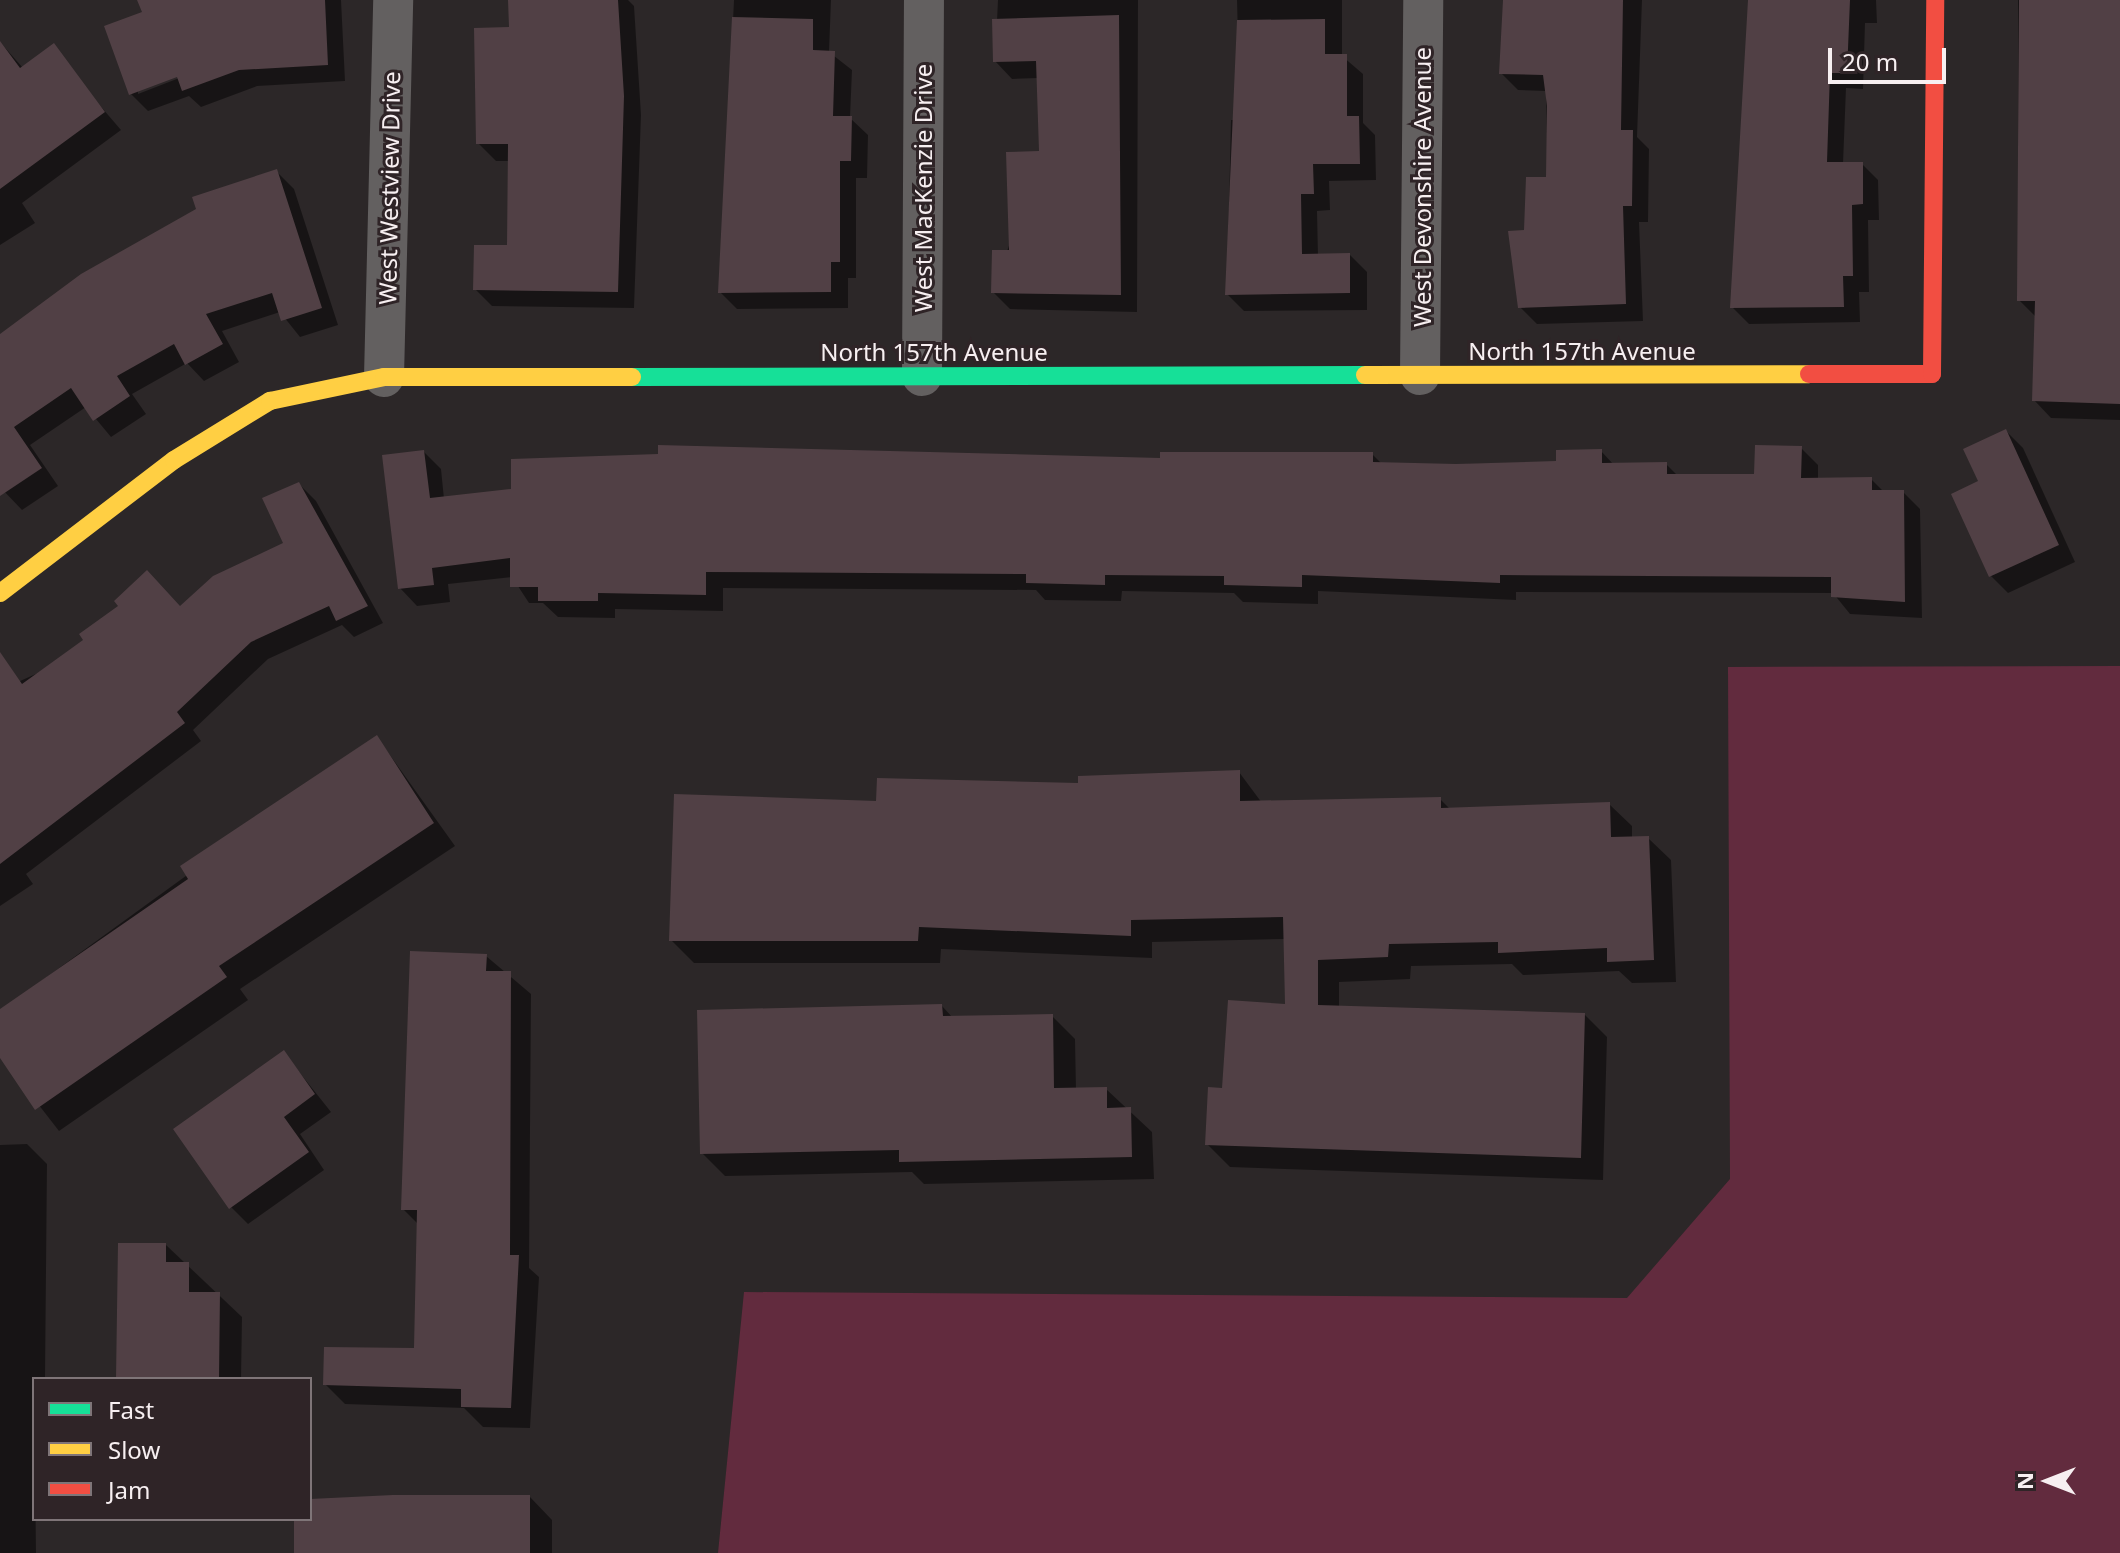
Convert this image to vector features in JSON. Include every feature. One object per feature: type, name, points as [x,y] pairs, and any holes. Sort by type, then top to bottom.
[{"type":"street","name":"West Westview Drive","points":[[384,377],[393,0]]},
{"type":"street","name":"West MacKenzie Drive","points":[[922,376],[924,0]]},
{"type":"street","name":"West Devonshire Avenue","points":[[1420,375],[1423,0]]},
{"type":"street","name":"North 157th Avenue","points":[[0,593],[174,460],[270,401],[384,377],[1932,374],[1935,0]]},
{"type":"shaded area","points":[[2120,666],[2120,1553],[718,1553],[744,1292],[1627,1298],[1730,1179],[1728,667]]},
{"type":"building","points":[[137,0],[325,0],[328,65],[239,70],[182,91],[177,77],[129,95],[104,26],[142,12]]},
{"type":"building","points":[[508,0],[618,0],[624,96],[618,292],[473,290],[474,245],[507,245],[508,144],[476,144],[474,28],[509,27]]},
{"type":"building","points":[[1503,0],[1623,0],[1621,130],[1633,130],[1632,206],[1623,206],[1626,304],[1518,308],[1508,231],[1524,230],[1526,177],[1546,177],[1547,106],[1543,75],[1499,74]]},
{"type":"building","points":[[1748,0],[1850,0],[1847,73],[1830,73],[1827,162],[1863,162],[1863,204],[1852,205],[1853,276],[1843,276],[1844,307],[1730,308]]},
{"type":"building","points":[[2019,0],[2120,0],[2120,404],[2032,401],[2035,301],[2017,301]]},
{"type":"building","points":[[1119,15],[1121,295],[991,293],[992,250],[1009,250],[1006,152],[1039,151],[1036,61],[993,62],[992,19]]},
{"type":"building","points":[[732,17],[813,19],[813,50],[835,51],[833,116],[852,116],[851,161],[840,161],[840,262],[831,262],[831,292],[718,293]]},
{"type":"building","points":[[1325,19],[1325,54],[1347,54],[1347,116],[1359,116],[1360,164],[1313,164],[1314,194],[1301,194],[1302,254],[1350,253],[1350,293],[1225,295],[1237,20]]},
{"type":"building","points":[[0,41],[20,68],[54,43],[105,112],[0,189]]},
{"type":"building","points":[[277,169],[322,308],[281,321],[272,293],[206,314],[223,344],[185,365],[174,344],[117,376],[130,396],[93,421],[71,388],[14,427],[42,468],[0,496],[0,334],[81,274],[196,209],[192,197]]},
{"type":"building","points":[[2006,429],[2059,545],[1989,577],[1951,494],[1978,481],[1963,449]]},
{"type":"building","points":[[658,445],[1160,458],[1160,452],[1373,452],[1373,462],[1456,464],[1556,461],[1556,450],[1602,449],[1602,463],[1667,462],[1667,474],[1754,474],[1755,445],[1802,446],[1801,478],[1872,477],[1872,490],[1904,490],[1905,602],[1831,597],[1831,577],[1500,575],[1500,583],[1302,575],[1302,587],[1224,585],[1224,576],[1105,575],[1105,585],[1026,583],[1026,574],[706,572],[706,595],[598,593],[598,601],[538,601],[538,587],[510,587],[510,558],[432,568],[434,585],[398,589],[382,455],[424,450],[430,498],[511,489],[511,459],[658,454]]},
{"type":"building","points":[[299,482],[368,606],[336,621],[329,606],[251,642],[177,712],[185,723],[0,864],[0,652],[22,684],[83,640],[79,634],[118,606],[114,601],[147,570],[180,606],[213,576],[283,543],[262,498]]},
{"type":"building","points":[[377,735],[434,823],[219,966],[227,977],[35,1110],[0,1058],[0,1009],[188,879],[180,866]]},
{"type":"building","points":[[1240,770],[1240,801],[1441,797],[1441,808],[1610,802],[1611,837],[1649,836],[1654,960],[1607,962],[1607,948],[1498,953],[1498,942],[1389,944],[1388,957],[1318,960],[1318,1005],[1585,1013],[1581,1158],[1205,1145],[1208,1087],[1222,1088],[1228,1000],[1285,1004],[1283,917],[1131,920],[1131,936],[919,927],[918,941],[669,941],[674,794],[876,801],[877,778],[1078,783],[1078,776]]},
{"type":"building","points":[[410,951],[487,954],[486,971],[511,971],[510,1255],[519,1255],[511,1408],[461,1407],[461,1389],[323,1385],[324,1347],[414,1348],[417,1210],[401,1210]]},
{"type":"building","points":[[942,1004],[943,1016],[1053,1014],[1054,1088],[1107,1087],[1107,1108],[1131,1107],[1132,1157],[899,1162],[899,1150],[700,1154],[697,1010]]},
{"type":"building","points":[[284,1050],[315,1094],[284,1117],[309,1152],[229,1209],[173,1129]]},
{"type":"building","points":[[118,1243],[166,1243],[166,1262],[189,1262],[189,1292],[220,1292],[219,1377],[116,1377]]},
{"type":"building","points":[[393,1495],[530,1495],[530,1553],[294,1553],[294,1521],[312,1521],[312,1499]]},
{"type":"traffic: fast","points":[[632,377],[1365,375]]},
{"type":"traffic: slow","points":[[1365,375],[1809,374]]},
{"type":"traffic: slow","points":[[0,593],[174,460],[270,401],[384,377],[632,377]]},
{"type":"traffic: jam","points":[[1809,374],[1932,374],[1935,0]]}]
